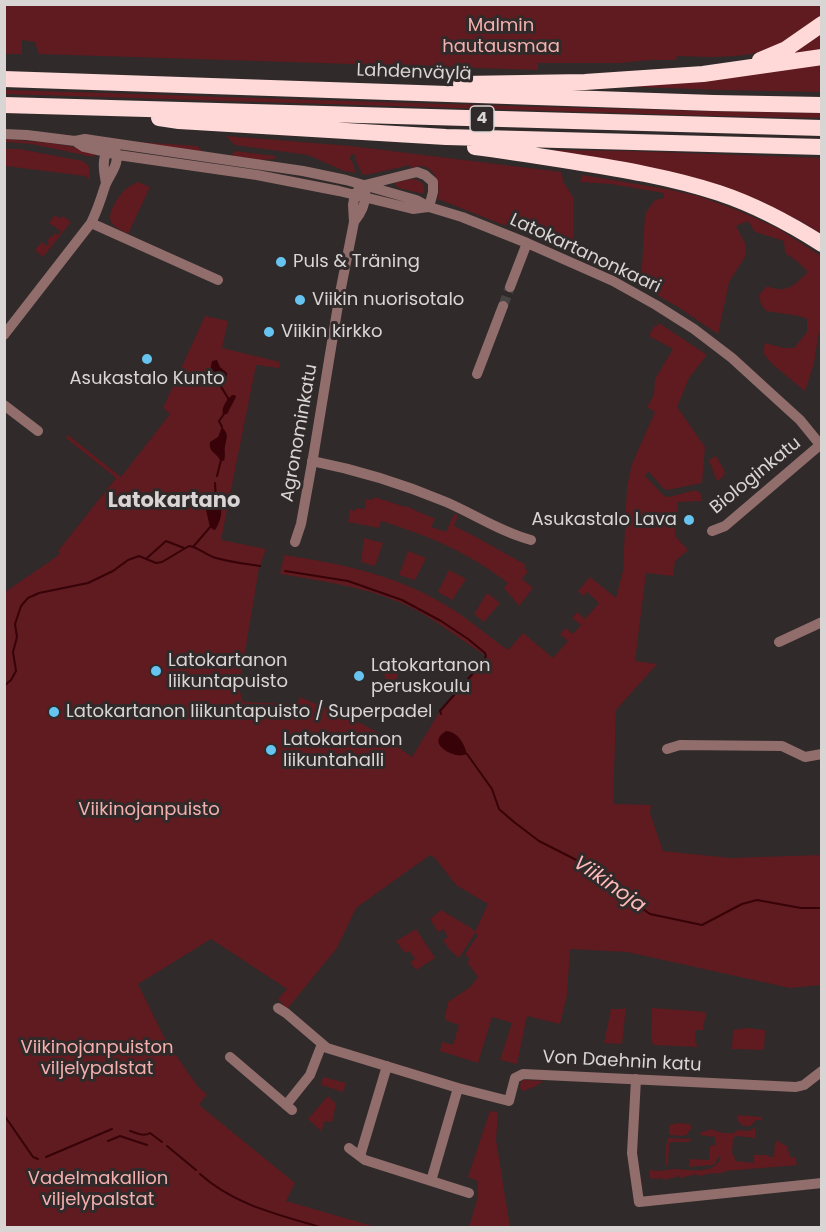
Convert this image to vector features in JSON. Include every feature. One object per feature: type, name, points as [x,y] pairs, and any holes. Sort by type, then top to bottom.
[{"type":"highway","points":[[704,74],[755,62],[786,49],[822,24]]},
{"type":"highway","points":[[332,90],[456,84],[585,82],[704,74],[822,57]]},
{"type":"highway","name":"Lahdenväylä","points":[[4,79],[822,105]]},
{"type":"highway","name":"4","points":[[4,105],[822,128]]},
{"type":"highway","points":[[87,108],[179,121],[394,134],[627,143],[822,147]]},
{"type":"highway","points":[[394,134],[617,169],[681,182],[753,207],[786,222],[822,244]]},
{"type":"street","name":"Latokartanonkaari","points":[[4,134],[75,141],[85,139],[303,171],[416,200],[429,207],[462,217],[613,281],[694,329],[732,358],[800,420],[821,446]]},
{"type":"street","name":"Latokartanonkaari","points":[[75,141],[84,147],[118,155],[246,173],[413,208],[429,207]]},
{"type":"street","points":[[4,335],[91,223],[118,155],[113,143],[105,152],[106,183]]},
{"type":"street","points":[[360,196],[363,185],[417,172],[433,182],[434,192],[429,207]]},
{"type":"street","name":"Agronominkatu","points":[[295,542],[301,524],[354,222],[352,211],[360,196]]},
{"type":"street","points":[[91,223],[218,280]]},
{"type":"street","points":[[510,287],[527,243]]},
{"type":"street","points":[[477,374],[503,306]]},
{"type":"street","points":[[4,405],[38,431]]},
{"type":"street","name":"Biologinkatu","points":[[712,531],[726,526],[821,446]]},
{"type":"street","points":[[312,460],[354,470],[424,493],[514,536],[531,540]]},
{"type":"street","points":[[779,642],[822,622]]},
{"type":"street","points":[[667,749],[680,745],[782,746],[805,757],[822,753]]},
{"type":"street","name":"Von Daehnin katu","points":[[278,1008],[327,1048],[509,1101],[516,1078],[523,1074],[796,1087],[804,1085],[822,1071]]},
{"type":"street","points":[[230,1057],[289,1108],[310,1076],[322,1044]]},
{"type":"street","points":[[360,1156],[387,1066]]},
{"type":"street","points":[[636,1079],[632,1153],[639,1202],[822,1183]]},
{"type":"street","points":[[431,1181],[458,1088]]},
{"type":"street","points":[[349,1148],[365,1160],[469,1192]]},
{"type":"green space","name":"Malmin hautausmaa","points":[[5,5],[821,5],[821,18],[779,44],[751,54],[723,57],[677,56],[676,60],[620,63],[538,63],[538,70],[39,54],[35,42],[22,40],[22,54],[5,54]]},
{"type":"green space","points":[[821,31],[821,51],[781,59]]},
{"type":"green space","points":[[821,60],[821,92],[609,86]]},
{"type":"green space","points":[[5,90],[821,113],[822,118],[5,94]]},
{"type":"green space","points":[[226,136],[351,146],[561,172],[564,183],[573,197],[575,254],[513,228],[507,223],[506,226],[438,199],[436,178],[426,167],[411,168],[410,165],[366,175],[362,174],[355,155],[351,154],[350,159],[355,173],[344,171],[308,155],[235,145]]},
{"type":"green space","points":[[4,139],[65,145],[95,155],[93,157],[32,144],[5,142]]},
{"type":"green space","points":[[138,143],[197,146],[205,153]]},
{"type":"green space","points":[[5,149],[19,149],[83,161],[89,166],[90,180],[85,176],[5,166]]},
{"type":"green space","points":[[551,150],[821,158],[821,234],[759,200]]},
{"type":"green space","points":[[235,151],[275,156],[275,159],[258,160],[231,156]]},
{"type":"green space","points":[[582,175],[698,196],[779,229],[821,256],[821,330],[805,391],[773,365],[763,353],[765,343],[794,348],[807,332],[807,319],[766,311],[761,304],[759,295],[767,286],[785,289],[808,272],[785,253],[784,241],[755,232],[748,221],[736,226],[745,243],[746,255],[729,282],[718,334],[641,286],[645,214],[655,200],[664,198],[664,193],[611,184],[580,182]]},
{"type":"green space","points":[[411,179],[422,183],[424,194],[395,185],[395,183]]},
{"type":"green space","points":[[138,182],[150,187],[128,234],[113,225],[110,215],[123,192]]},
{"type":"green space","points":[[55,215],[60,219],[63,216],[71,222],[43,257],[35,250],[42,242],[47,246],[49,243],[47,241],[51,236],[55,233],[58,235],[61,231],[49,223]]},
{"type":"green space","name":"Viikinojanpuisto","points":[[205,316],[228,321],[222,348],[280,362],[279,368],[256,365],[221,540],[266,549],[259,568],[239,688],[243,702],[297,704],[300,697],[377,732],[412,757],[440,711],[486,656],[432,620],[385,596],[280,574],[284,555],[369,572],[410,587],[449,607],[508,650],[523,633],[553,658],[568,641],[560,634],[566,628],[573,634],[581,625],[572,618],[577,612],[585,619],[599,603],[587,592],[583,596],[578,591],[590,577],[616,598],[623,571],[627,487],[632,464],[655,412],[647,407],[654,395],[655,379],[673,349],[649,336],[654,326],[656,327],[659,323],[707,355],[689,378],[677,407],[705,447],[702,483],[667,490],[648,471],[645,476],[664,496],[669,497],[696,490],[701,494],[702,501],[678,502],[675,536],[688,550],[675,561],[673,576],[646,573],[635,661],[657,664],[616,710],[613,804],[651,805],[650,813],[663,851],[730,858],[821,855],[821,985],[790,988],[627,952],[570,949],[567,995],[560,1024],[527,1016],[517,1064],[500,1060],[512,1023],[492,1017],[478,1063],[440,1051],[442,1042],[453,1045],[459,1025],[445,1020],[448,1002],[469,988],[478,977],[467,962],[470,960],[465,954],[478,935],[475,933],[459,958],[443,940],[448,937],[443,929],[438,932],[430,919],[441,910],[475,932],[488,904],[456,885],[435,858],[430,855],[356,908],[337,948],[287,1009],[278,999],[287,989],[211,939],[138,984],[165,1039],[198,1087],[207,1094],[199,1105],[295,1183],[286,1201],[376,1227],[5,1228],[5,592],[60,553],[58,551],[116,478],[66,438],[68,435],[121,477],[170,414],[163,408]]},
{"type":"green space","points":[[716,456],[725,472],[723,477],[717,481],[709,460]]},
{"type":"green space","points":[[374,497],[410,507],[435,519],[431,527],[446,532],[454,514],[458,515],[454,526],[526,565],[524,568],[528,571],[522,579],[533,588],[519,606],[504,588],[508,583],[478,562],[448,546],[381,521],[379,528],[348,522],[350,510],[365,509],[366,499],[373,500]]},
{"type":"green space","points":[[364,538],[383,543],[375,566],[361,562]]},
{"type":"green space","points":[[408,551],[426,558],[415,580],[399,575]]},
{"type":"green space","points":[[449,570],[466,579],[452,600],[438,592]]},
{"type":"green space","points":[[487,593],[500,603],[484,622],[474,614]]},
{"type":"green space","points":[[388,667],[394,667],[398,674],[394,681],[388,681],[384,677],[384,671]]},
{"type":"green space","points":[[416,929],[435,958],[416,970],[410,962],[415,959],[409,951],[405,953],[396,941]]},
{"type":"green space","points":[[626,1007],[622,1044],[604,1043],[611,1009]]},
{"type":"green space","points":[[652,1008],[706,1012],[703,1030],[696,1030],[695,1041],[698,1047],[653,1045],[651,1038]]},
{"type":"green space","points":[[747,1028],[765,1030],[764,1050],[732,1049],[733,1030]]},
{"type":"green space","points":[[323,1077],[346,1083],[343,1092],[321,1085]]},
{"type":"green space","points":[[521,1081],[544,1081],[523,1091],[520,1088]]},
{"type":"green space","points":[[328,1096],[336,1104],[332,1122],[325,1121],[321,1131],[308,1119]]},
{"type":"green space","points":[[490,1111],[498,1112],[496,1140],[510,1227],[469,1227],[477,1200],[478,1181],[468,1177]]},
{"type":"green space","points":[[737,1115],[762,1117],[762,1120],[756,1120],[747,1126],[742,1125],[737,1120]]},
{"type":"green space","points":[[690,1124],[692,1129],[684,1136],[669,1135],[669,1125]]},
{"type":"green space","points":[[755,1128],[755,1138],[737,1136],[733,1138],[732,1154],[735,1161],[754,1163],[754,1155],[774,1157],[775,1142],[778,1141],[787,1146],[790,1157],[795,1157],[797,1165],[726,1171],[698,1176],[697,1174],[680,1178],[679,1175],[663,1180],[662,1177],[650,1178],[649,1170],[700,1170],[713,1167],[718,1163],[721,1157],[718,1157],[713,1165],[689,1167],[690,1159],[709,1160],[710,1146],[715,1145],[715,1137],[700,1135],[701,1132],[710,1129],[732,1134],[738,1130],[748,1131]]},
{"type":"green space","points":[[668,1138],[691,1140],[689,1142],[669,1142],[666,1166],[666,1146]]},
{"type":"shaded area","points":[[217,360],[220,367],[227,373],[224,381],[217,385],[212,383],[209,377],[212,361]]},
{"type":"shaded area","points":[[232,395],[236,397],[227,414],[223,414],[226,401]]},
{"type":"shaded area","points":[[222,427],[227,436],[224,461],[220,460],[211,450],[210,445],[210,442],[218,437]]},
{"type":"shaded area","points":[[216,499],[221,515],[214,530],[210,527],[206,510]]},
{"type":"shaded area","points":[[446,731],[454,733],[460,739],[467,754],[456,755],[440,746],[439,739]]},
{"type":"waterway","points":[[220,385],[228,400]]},
{"type":"waterway","points":[[222,427],[219,421],[224,414]]},
{"type":"waterway","points":[[217,476],[221,460]]},
{"type":"waterway","points":[[215,483],[216,500]]},
{"type":"waterway","points":[[193,547],[211,526]]},
{"type":"waterway","name":"Viikinoja","points":[[147,558],[166,541],[184,548]]},
{"type":"waterway","name":"Viikinoja","points":[[4,686],[16,671],[13,652],[17,637],[15,624],[21,606],[28,598],[39,593],[88,583],[139,556],[156,563],[162,562],[189,546],[216,558],[260,566]]},
{"type":"waterway","name":"Viikinoja","points":[[285,571],[348,581],[402,600],[441,621],[485,653],[483,662],[440,711],[441,714]]},
{"type":"waterway","name":"Viikinoja","points":[[467,754],[492,789],[499,809],[539,841],[598,871],[618,892],[650,914],[702,925],[742,904],[757,900],[801,908],[822,908]]},
{"type":"waterway","points":[[4,1115],[33,1157],[38,1159]]},
{"type":"waterway","points":[[46,1157],[112,1129]]},
{"type":"waterway","points":[[130,1131],[142,1135],[150,1133],[162,1142]]},
{"type":"waterway","points":[[108,1141],[120,1136],[147,1145]]},
{"type":"waterway","points":[[167,1146],[196,1170]]},
{"type":"waterway","points":[[200,1174],[228,1194],[258,1208],[323,1228]]},
{"type":"tunnel","points":[[503,306],[510,287]]},
{"type":"place","name":"Puls & Träning","points":[[281,262]]},
{"type":"place","name":"Viikin nuorisotalo","points":[[300,300]]},
{"type":"place","name":"Viikin kirkko","points":[[269,332]]},
{"type":"place","name":"Asukastalo Kunto","points":[[147,359]]},
{"type":"place","name":"Asukastalo Lava","points":[[689,520]]},
{"type":"place","name":"Latokartanon liikuntapuisto","points":[[156,671]]},
{"type":"place","name":"Latokartanon peruskoulu","points":[[359,676]]},
{"type":"place","name":"Latokartanon liikuntapuisto / Superpadel","points":[[54,712]]},
{"type":"place","name":"Latokartanon liikuntahalli","points":[[271,750]]},
{"type":"district","name":"Latokartano","points":[[174,502]]},
{"type":"park label","name":"Viikinojanpuiston viljelypalstat","points":[[97,1058]]},
{"type":"park label","name":"Vadelmakallion viljelypalstat","points":[[98,1189]]}]
